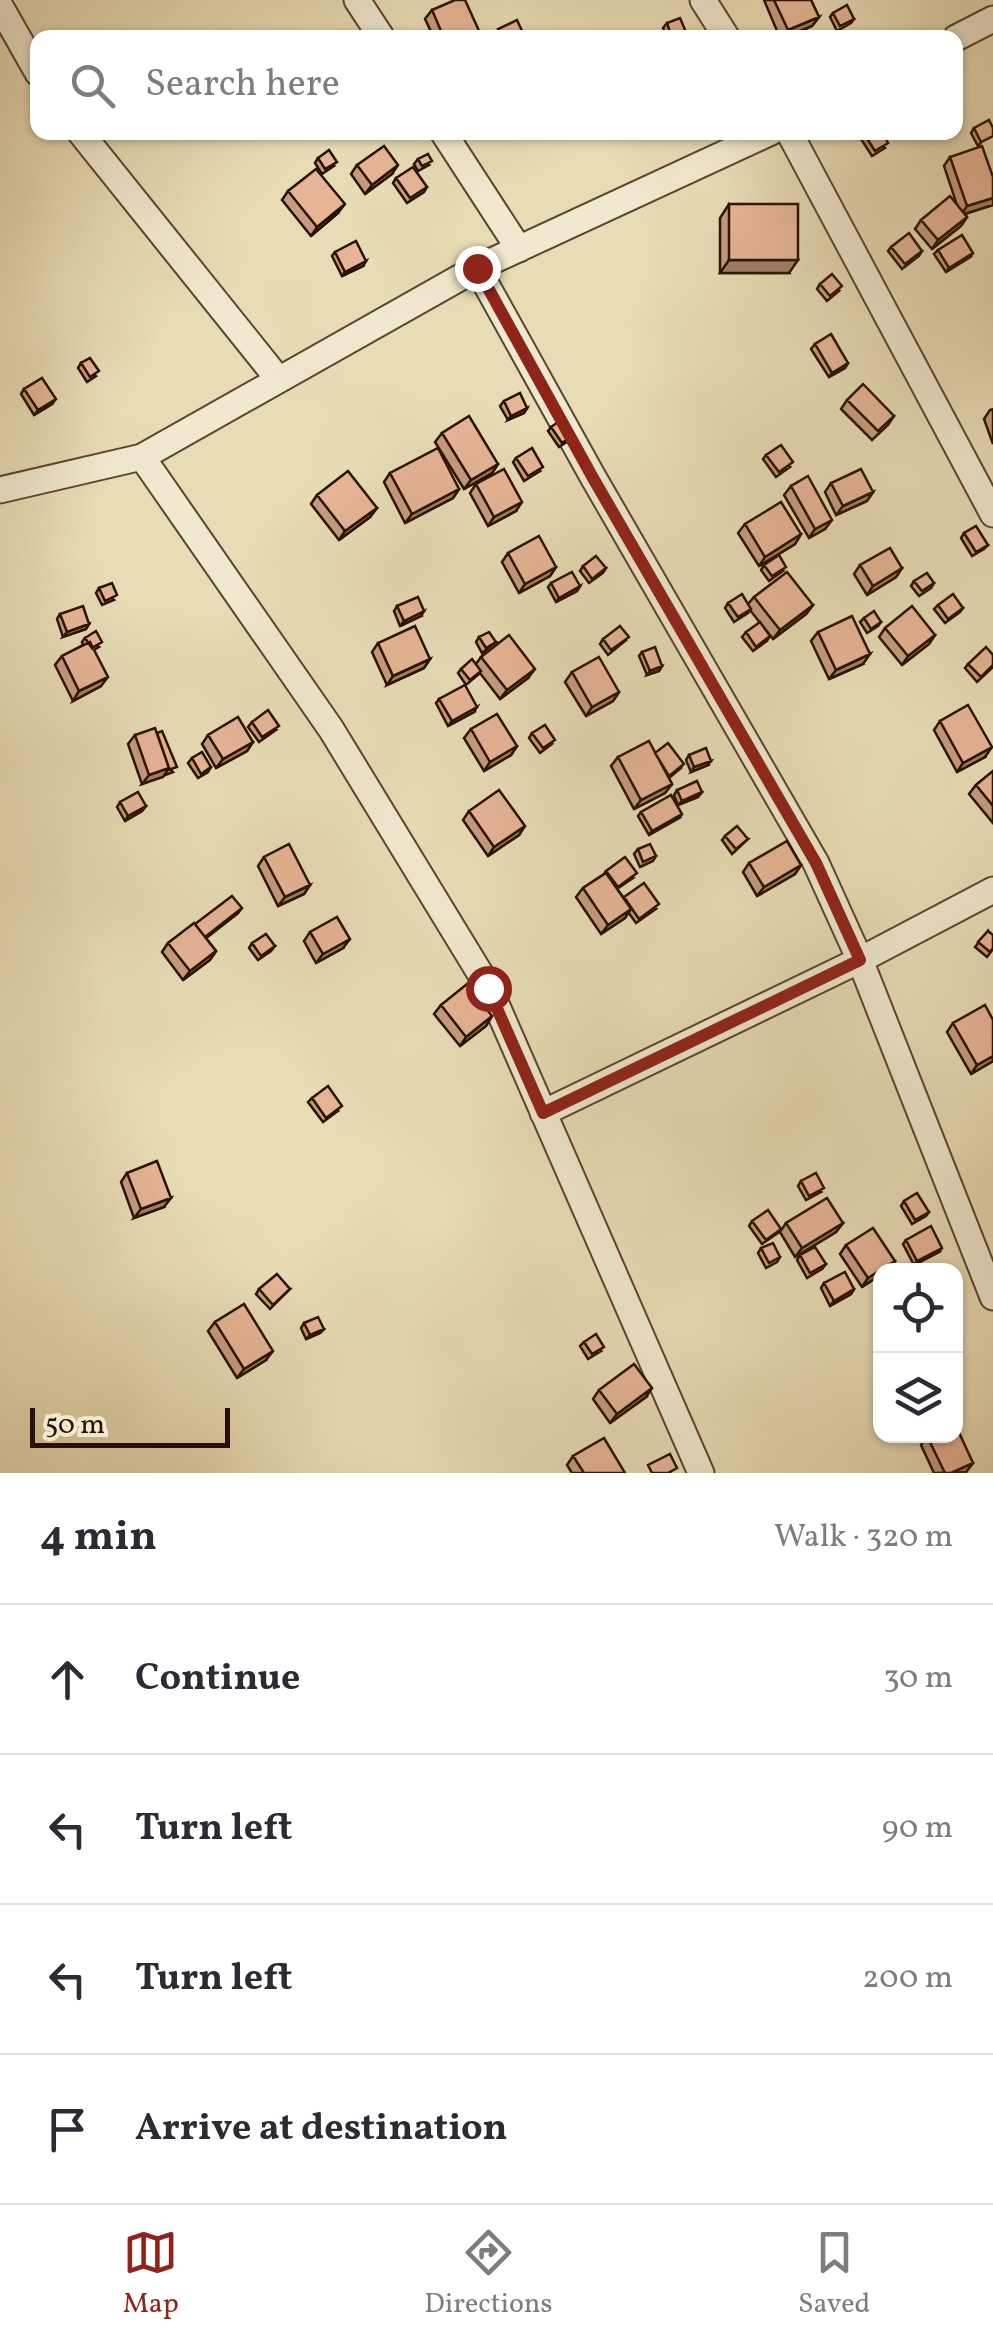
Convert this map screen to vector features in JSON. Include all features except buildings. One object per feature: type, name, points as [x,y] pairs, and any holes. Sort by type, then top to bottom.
[{"type":"street","points":[[357,0],[377,30]]},
{"type":"street","points":[[703,0],[722,30]]},
{"type":"street","points":[[0,6],[30,60]]},
{"type":"street","points":[[963,34],[993,19]]},
{"type":"street","points":[[86,140],[279,380]]},
{"type":"street","points":[[449,140],[519,248]]},
{"type":"street","points":[[0,490],[142,457],[477,268],[754,140]]},
{"type":"street","points":[[793,140],[993,514]]},
{"type":"street","points":[[477,268],[593,478],[816,863],[860,960],[993,1297]]},
{"type":"street","points":[[142,457],[331,729],[488,988],[698,1473]]},
{"type":"street","points":[[543,1113],[860,960],[993,890]]},
{"type":"route","points":[[477,268],[593,478],[816,863],[860,960],[543,1113],[488,988]]}]
